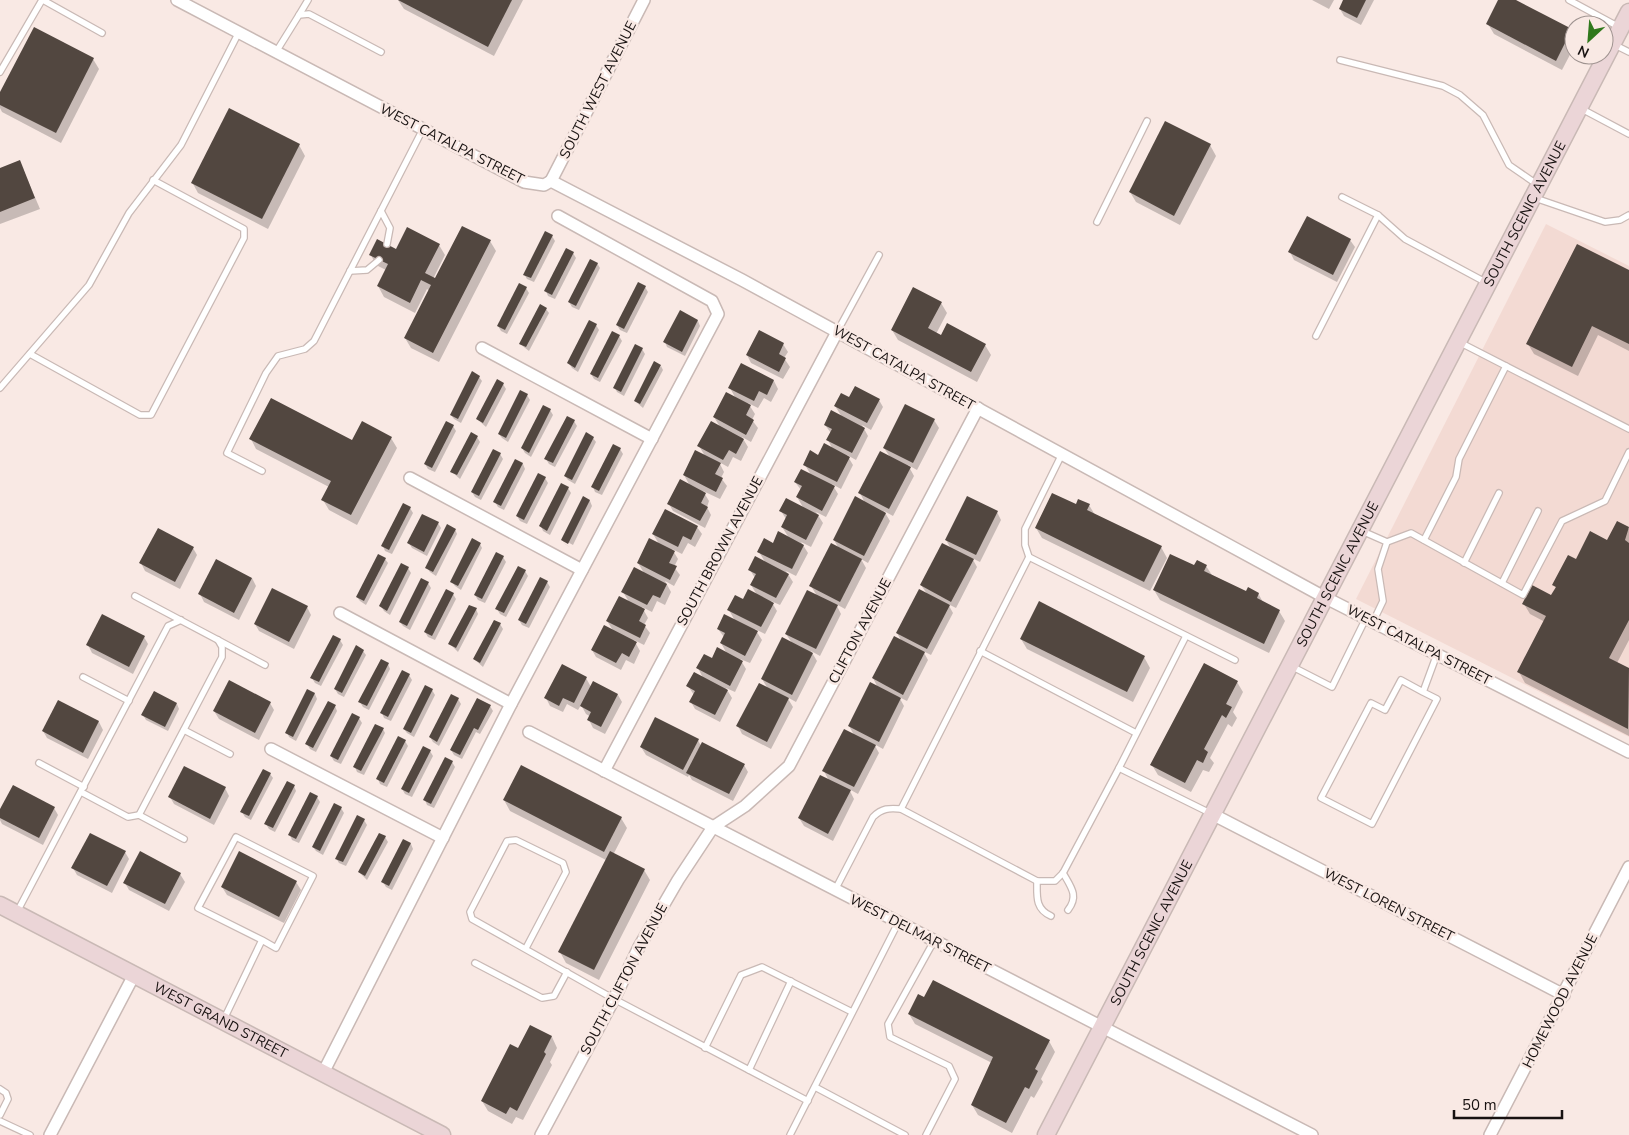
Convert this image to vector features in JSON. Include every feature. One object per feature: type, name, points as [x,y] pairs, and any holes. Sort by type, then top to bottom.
[{"type":"main road","name":"SOUTH SCENIC AVENUE","points":[[1614,42],[1629,12]]},
{"type":"main road","name":"SOUTH SCENIC AVENUE","points":[[1046,1135],[1602,65]]},
{"type":"main road","name":"WEST GRAND STREET","points":[[0,905],[442,1135]]},
{"type":"street","name":"WEST CATALPA STREET","points":[[177,0],[524,182],[544,185],[552,181],[978,408],[1326,598],[1629,752]]},
{"type":"street","name":"SOUTH WEST AVENUE","points":[[552,181],[644,0]]},
{"type":"street","points":[[322,1073],[442,838],[718,314],[712,301],[558,216]]},
{"type":"street","name":"SOUTH BROWN AVENUE","points":[[604,770],[836,332]]},
{"type":"street","points":[[482,348],[652,439]]},
{"type":"street","name":"CLIFTON AVENUE","points":[[713,827],[745,806],[789,766],[978,408]]},
{"type":"street","points":[[410,478],[582,570]]},
{"type":"street","points":[[340,612],[512,704]]},
{"type":"street","name":"WEST DELMAR STREET","points":[[530,732],[1312,1135]]},
{"type":"street","points":[[271,749],[442,838]]},
{"type":"street","name":"WEST LOREN STREET","points":[[1214,815],[1564,995]]},
{"type":"street","name":"SOUTH CLIFTON AVENUE","points":[[541,1135],[614,999],[639,947],[678,880],[713,827]]},
{"type":"street","name":"HOMEWOOD AVENUE","points":[[1490,1135],[1629,867]]},
{"type":"street","points":[[50,1135],[134,975]]},
{"type":"lane","points":[[0,72],[42,0],[102,33]]},
{"type":"lane","points":[[276,52],[308,0]]},
{"type":"lane","points":[[1569,0],[1621,28]]},
{"type":"lane","points":[[299,16],[309,14],[381,52]]},
{"type":"lane","points":[[0,388],[89,285],[129,213],[181,145],[239,32]]},
{"type":"lane","points":[[1614,44],[1629,52]]},
{"type":"lane","points":[[1340,60],[1443,86],[1460,95],[1483,115],[1509,165],[1536,192],[1605,222],[1620,220],[1629,215]]},
{"type":"lane","points":[[1580,108],[1629,134]]},
{"type":"lane","points":[[1097,222],[1148,121]]},
{"type":"lane","points":[[262,471],[227,453],[266,373],[278,356],[305,349],[314,341],[423,129]]},
{"type":"lane","points":[[30,354],[140,415],[151,415],[244,238],[244,229],[153,180]]},
{"type":"lane","points":[[1342,197],[1378,215],[1405,239],[1489,284]]},
{"type":"lane","points":[[381,211],[390,228],[387,244]]},
{"type":"lane","points":[[1316,336],[1378,215]]},
{"type":"lane","points":[[836,332],[879,254]]},
{"type":"lane","points":[[350,271],[367,270],[379,260]]},
{"type":"lane","points":[[1459,342],[1629,429]]},
{"type":"lane","points":[[1424,540],[1456,477],[1459,460],[1506,366]]},
{"type":"lane","points":[[1361,530],[1387,542],[1411,533],[1523,595],[1562,521],[1605,500],[1629,452]]},
{"type":"lane","points":[[1062,454],[1025,529],[1024,545],[1029,557],[1235,660]]},
{"type":"lane","points":[[1464,563],[1499,493]]},
{"type":"lane","points":[[1502,583],[1538,511]]},
{"type":"lane","points":[[1291,666],[1332,686],[1383,601],[1378,569],[1387,542]]},
{"type":"lane","points":[[901,809],[1029,557]]},
{"type":"lane","points":[[135,596],[265,665]]},
{"type":"lane","points":[[16,914],[168,626],[181,620]]},
{"type":"lane","points":[[835,890],[873,817],[879,810],[887,808],[901,809],[1037,880],[1055,881],[1064,873],[1186,636]]},
{"type":"lane","points":[[139,816],[222,657],[222,647],[218,640]]},
{"type":"lane","points":[[980,651],[1136,732]]},
{"type":"lane","points":[[1423,692],[1437,654]]},
{"type":"lane","points":[[83,677],[129,701]]},
{"type":"lane","points":[[1401,680],[1423,692],[1437,699],[1372,824],[1321,798],[1370,703],[1385,710],[1401,680]]},
{"type":"lane","points":[[184,730],[230,754]]},
{"type":"lane","points":[[39,763],[128,817],[139,816],[184,839]]},
{"type":"lane","points":[[1119,768],[1214,815]]},
{"type":"lane","points":[[236,837],[314,876],[276,948],[262,940],[198,908],[236,837]]},
{"type":"lane","points":[[526,948],[566,872],[563,863],[516,840],[507,841],[470,912],[472,919],[614,999],[808,1101]]},
{"type":"lane","points":[[1064,873],[1075,895],[1074,903],[1068,910]]},
{"type":"lane","points":[[1037,880],[1038,905],[1043,912],[1051,916]]},
{"type":"lane","points":[[790,1135],[898,923]]},
{"type":"lane","points":[[223,1021],[262,940]]},
{"type":"lane","points":[[926,1135],[955,1079],[949,1066],[890,1037],[888,1024],[934,941]]},
{"type":"lane","points":[[475,963],[542,998],[554,996],[567,972]]},
{"type":"lane","points":[[705,1048],[741,975],[762,968],[852,1012]]},
{"type":"lane","points":[[749,1070],[791,981]]},
{"type":"lane","points":[[815,1087],[906,1135]]},
{"type":"lane","points":[[0,1089],[6,1093],[8,1099],[0,1115]]},
{"type":"lane","points":[[0,1121],[30,1135]]},
{"type":"shaded area","points":[[1546,224],[1629,266],[1629,737],[1356,599]]},
{"type":"building","points":[[398,0],[512,0],[488,47]]},
{"type":"building","points":[[1343,0],[1366,0],[1357,18],[1339,9]]},
{"type":"building","points":[[1498,0],[1516,0],[1564,25],[1564,45],[1556,61],[1486,24]]},
{"type":"building","points":[[34,27],[94,58],[56,133],[0,105],[0,92]]},
{"type":"building","points":[[229,108],[300,144],[262,219],[191,183]]},
{"type":"building","points":[[1165,121],[1211,144],[1174,216],[1129,192]]},
{"type":"building","points":[[20,160],[35,198],[0,212],[0,168]]},
{"type":"building","points":[[1307,216],[1351,239],[1333,275],[1288,252]]},
{"type":"building","points":[[462,226],[491,240],[433,353],[404,338],[431,285],[421,280],[410,303],[377,286],[388,264],[369,255],[377,239],[396,249],[407,227],[440,244],[425,273],[435,278]]},
{"type":"building","points":[[545,231],[553,235],[531,278],[523,275]]},
{"type":"building","points":[[1577,244],[1629,270],[1629,344],[1592,326],[1572,367],[1526,344]]},
{"type":"building","points":[[566,248],[574,252],[552,295],[544,291]]},
{"type":"building","points":[[590,259],[598,263],[576,306],[568,302]]},
{"type":"building","points":[[638,282],[646,286],[624,329],[616,325]]},
{"type":"building","points":[[519,283],[527,287],[505,330],[497,326]]},
{"type":"building","points":[[913,287],[942,302],[928,328],[941,335],[947,323],[986,344],[971,372],[891,330]]},
{"type":"building","points":[[540,304],[547,308],[526,347],[519,344]]},
{"type":"building","points":[[680,310],[698,320],[682,352],[663,342]]},
{"type":"building","points":[[589,320],[597,324],[575,368],[567,363]]},
{"type":"building","points":[[759,330],[784,343],[779,354],[786,358],[779,372],[746,355]]},
{"type":"building","points":[[612,331],[620,335],[598,378],[590,374]]},
{"type":"building","points":[[635,344],[643,348],[621,392],[613,388]]},
{"type":"building","points":[[654,361],[661,365],[640,404],[634,401]]},
{"type":"building","points":[[741,363],[774,380],[767,395],[759,391],[754,401],[728,388]]},
{"type":"building","points":[[472,371],[480,376],[458,419],[450,415]]},
{"type":"building","points":[[497,379],[504,383],[483,423],[476,419]]},
{"type":"building","points":[[855,386],[880,399],[867,423],[834,406],[841,393],[849,397]]},
{"type":"building","points":[[520,390],[528,394],[506,438],[498,434]]},
{"type":"building","points":[[726,392],[751,405],[746,415],[754,420],[746,435],[713,417]]},
{"type":"building","points":[[271,398],[352,440],[362,421],[392,437],[351,515],[321,500],[331,481],[249,439]]},
{"type":"building","points":[[905,404],[935,419],[913,463],[883,448]]},
{"type":"building","points":[[543,405],[551,409],[529,453],[521,448]]},
{"type":"building","points":[[831,410],[865,428],[852,453],[826,440],[832,429],[824,425]]},
{"type":"building","points":[[567,416],[575,420],[553,463],[544,459]]},
{"type":"building","points":[[446,421],[454,425],[432,468],[424,464]]},
{"type":"building","points":[[711,421],[744,439],[736,454],[729,450],[723,460],[697,446]]},
{"type":"building","points":[[471,432],[478,436],[457,475],[450,472]]},
{"type":"building","points":[[586,432],[594,437],[572,480],[564,476]]},
{"type":"building","points":[[824,443],[850,457],[837,482],[803,465],[810,450],[818,455]]},
{"type":"building","points":[[613,444],[621,448],[599,491],[591,487]]},
{"type":"building","points":[[493,449],[501,453],[479,496],[471,492]]},
{"type":"building","points":[[695,450],[721,463],[715,474],[723,478],[716,492],[683,475]]},
{"type":"building","points":[[880,451],[911,467],[889,509],[858,493]]},
{"type":"building","points":[[515,459],[523,463],[501,506],[493,502]]},
{"type":"building","points":[[801,469],[835,486],[822,511],[796,497],[802,486],[794,482]]},
{"type":"building","points":[[538,473],[546,477],[524,520],[516,516]]},
{"type":"building","points":[[680,479],[706,493],[701,503],[708,507],[700,521],[667,504]]},
{"type":"building","points":[[561,483],[569,487],[547,531],[539,526]]},
{"type":"building","points":[[1052,493],[1076,504],[1078,499],[1090,504],[1087,510],[1162,546],[1144,582],[1035,528]]},
{"type":"building","points":[[583,496],[590,500],[568,544],[561,540]]},
{"type":"building","points":[[855,496],[886,513],[864,556],[833,540]]},
{"type":"building","points":[[967,496],[998,511],[976,555],[945,540]]},
{"type":"building","points":[[786,498],[819,515],[806,540],[781,527],[787,515],[779,511]]},
{"type":"building","points":[[403,503],[411,507],[389,550],[381,546]]},
{"type":"building","points":[[665,509],[698,526],[691,540],[683,536],[678,547],[652,534]]},
{"type":"building","points":[[422,514],[439,522],[424,552],[407,543]]},
{"type":"building","points":[[1617,521],[1629,527],[1625,540],[1629,543],[1629,620],[1609,658],[1629,668],[1628,729],[1517,672],[1546,616],[1522,604],[1532,585],[1551,595],[1556,587],[1552,585],[1568,555],[1576,559],[1590,531],[1607,540]]},
{"type":"building","points":[[447,524],[456,529],[433,572],[425,568]]},
{"type":"building","points":[[158,528],[194,547],[175,582],[139,563]]},
{"type":"building","points":[[778,531],[804,545],[792,569],[757,552],[764,538],[773,543]]},
{"type":"building","points":[[472,538],[481,543],[458,586],[450,582]]},
{"type":"building","points":[[649,538],[675,551],[669,563],[677,566],[670,580],[637,563]]},
{"type":"building","points":[[831,543],[862,559],[840,602],[809,586]]},
{"type":"building","points":[[942,543],[974,559],[951,602],[920,585]]},
{"type":"building","points":[[496,552],[504,556],[482,599],[474,595]]},
{"type":"building","points":[[378,554],[386,558],[364,601],[356,597]]},
{"type":"building","points":[[1170,554],[1194,565],[1197,560],[1207,565],[1204,571],[1246,591],[1248,587],[1259,593],[1257,598],[1280,610],[1264,644],[1153,590]]},
{"type":"building","points":[[755,556],[789,574],[776,598],[750,585],[756,574],[748,570]]},
{"type":"building","points":[[216,559],[252,578],[234,613],[198,594]]},
{"type":"building","points":[[401,563],[409,567],[387,611],[379,606]]},
{"type":"building","points":[[518,566],[526,570],[504,613],[495,609]]},
{"type":"building","points":[[634,567],[667,584],[660,598],[653,595],[647,605],[621,592]]},
{"type":"building","points":[[540,577],[548,581],[526,624],[518,620]]},
{"type":"building","points":[[421,578],[429,582],[407,626],[399,622]]},
{"type":"building","points":[[272,588],[308,606],[289,642],[254,624]]},
{"type":"building","points":[[446,589],[454,593],[432,636],[424,632]]},
{"type":"building","points":[[748,589],[774,603],[761,627],[727,610],[735,595],[743,599]]},
{"type":"building","points":[[919,589],[950,605],[927,649],[896,633]]},
{"type":"building","points":[[807,590],[838,605],[816,649],[785,634]]},
{"type":"building","points":[[619,596],[645,609],[639,621],[646,625],[640,638],[606,621]]},
{"type":"building","points":[[1039,601],[1145,656],[1127,692],[1020,639]]},
{"type":"building","points":[[469,605],[477,608],[456,648],[448,644]]},
{"type":"building","points":[[102,614],[145,636],[129,667],[86,645]]},
{"type":"building","points":[[724,614],[758,631],[745,656],[720,643],[725,633],[717,629]]},
{"type":"building","points":[[494,620],[501,623],[480,663],[473,659]]},
{"type":"building","points":[[604,625],[637,642],[629,657],[622,653],[616,663],[591,650]]},
{"type":"building","points":[[333,635],[341,639],[319,682],[310,678]]},
{"type":"building","points":[[894,636],[925,652],[903,695],[872,678]]},
{"type":"building","points":[[782,637],[813,653],[792,695],[761,679]]},
{"type":"building","points":[[356,645],[364,650],[342,693],[334,689]]},
{"type":"building","points":[[717,647],[743,661],[730,686],[696,668],[704,654],[712,658]]},
{"type":"building","points":[[381,659],[389,663],[367,706],[358,702]]},
{"type":"building","points":[[1204,663],[1238,681],[1226,704],[1232,707],[1226,718],[1222,715],[1204,749],[1208,752],[1203,763],[1197,760],[1185,783],[1150,765]]},
{"type":"building","points":[[562,664],[587,677],[574,703],[563,698],[559,706],[544,698]]},
{"type":"building","points":[[402,670],[410,674],[388,717],[380,713]]},
{"type":"building","points":[[694,672],[728,690],[715,715],[689,702],[695,691],[686,686]]},
{"type":"building","points":[[229,680],[271,702],[255,733],[213,711]]},
{"type":"building","points":[[593,681],[618,694],[601,727],[587,720],[591,712],[580,706]]},
{"type":"building","points":[[870,682],[901,698],[879,742],[848,726]]},
{"type":"building","points":[[759,683],[789,698],[767,742],[736,726]]},
{"type":"building","points":[[425,685],[433,689],[411,733],[403,729]]},
{"type":"building","points":[[307,689],[315,693],[293,737],[285,733]]},
{"type":"building","points":[[154,691],[177,703],[165,727],[141,715]]},
{"type":"building","points":[[451,694],[459,698],[437,742],[429,737]]},
{"type":"building","points":[[477,698],[491,705],[478,730],[474,728],[460,755],[450,750]]},
{"type":"building","points":[[58,700],[99,721],[83,753],[42,731]]},
{"type":"building","points":[[328,701],[336,705],[313,748],[305,744]]},
{"type":"building","points":[[352,713],[360,717],[338,760],[330,756]]},
{"type":"building","points":[[655,717],[699,739],[683,770],[640,747]]},
{"type":"building","points":[[375,724],[384,728],[361,771],[353,767]]},
{"type":"building","points":[[844,729],[876,745],[854,787],[822,771]]},
{"type":"building","points":[[398,736],[406,740],[384,783],[376,779]]},
{"type":"building","points":[[702,742],[745,764],[729,794],[686,773]]},
{"type":"building","points":[[423,746],[431,750],[409,793],[401,789]]},
{"type":"building","points":[[445,757],[453,761],[431,804],[423,800]]},
{"type":"building","points":[[521,765],[622,817],[604,852],[503,800]]},
{"type":"building","points":[[184,766],[226,787],[210,819],[168,797]]},
{"type":"building","points":[[263,769],[271,773],[249,816],[240,812]]},
{"type":"building","points":[[820,775],[851,790],[828,834],[798,818]]},
{"type":"building","points":[[287,781],[295,785],[273,828],[264,824]]},
{"type":"building","points":[[13,785],[55,807],[39,838],[0,818],[0,809]]},
{"type":"building","points":[[310,792],[318,796],[296,839],[288,835]]},
{"type":"building","points":[[334,803],[342,807],[320,851],[312,847]]},
{"type":"building","points":[[357,815],[365,819],[343,862],[335,859]]},
{"type":"building","points":[[90,833],[126,851],[107,886],[71,868]]},
{"type":"building","points":[[379,833],[386,836],[365,876],[358,872]]},
{"type":"building","points":[[403,839],[411,843],[389,886],[381,882]]},
{"type":"building","points":[[140,851],[181,873],[165,904],[123,883]]},
{"type":"building","points":[[239,851],[297,881],[279,917],[221,887]]},
{"type":"building","points":[[610,851],[645,869],[594,970],[558,952]]},
{"type":"building","points":[[933,980],[1050,1040],[1035,1069],[1038,1071],[1029,1089],[1025,1087],[1006,1123],[971,1105],[993,1057],[908,1014],[918,994],[924,997]]},
{"type":"building","points":[[530,1025],[552,1036],[544,1052],[546,1054],[517,1111],[510,1107],[506,1114],[481,1101],[510,1044],[518,1048]]}]
